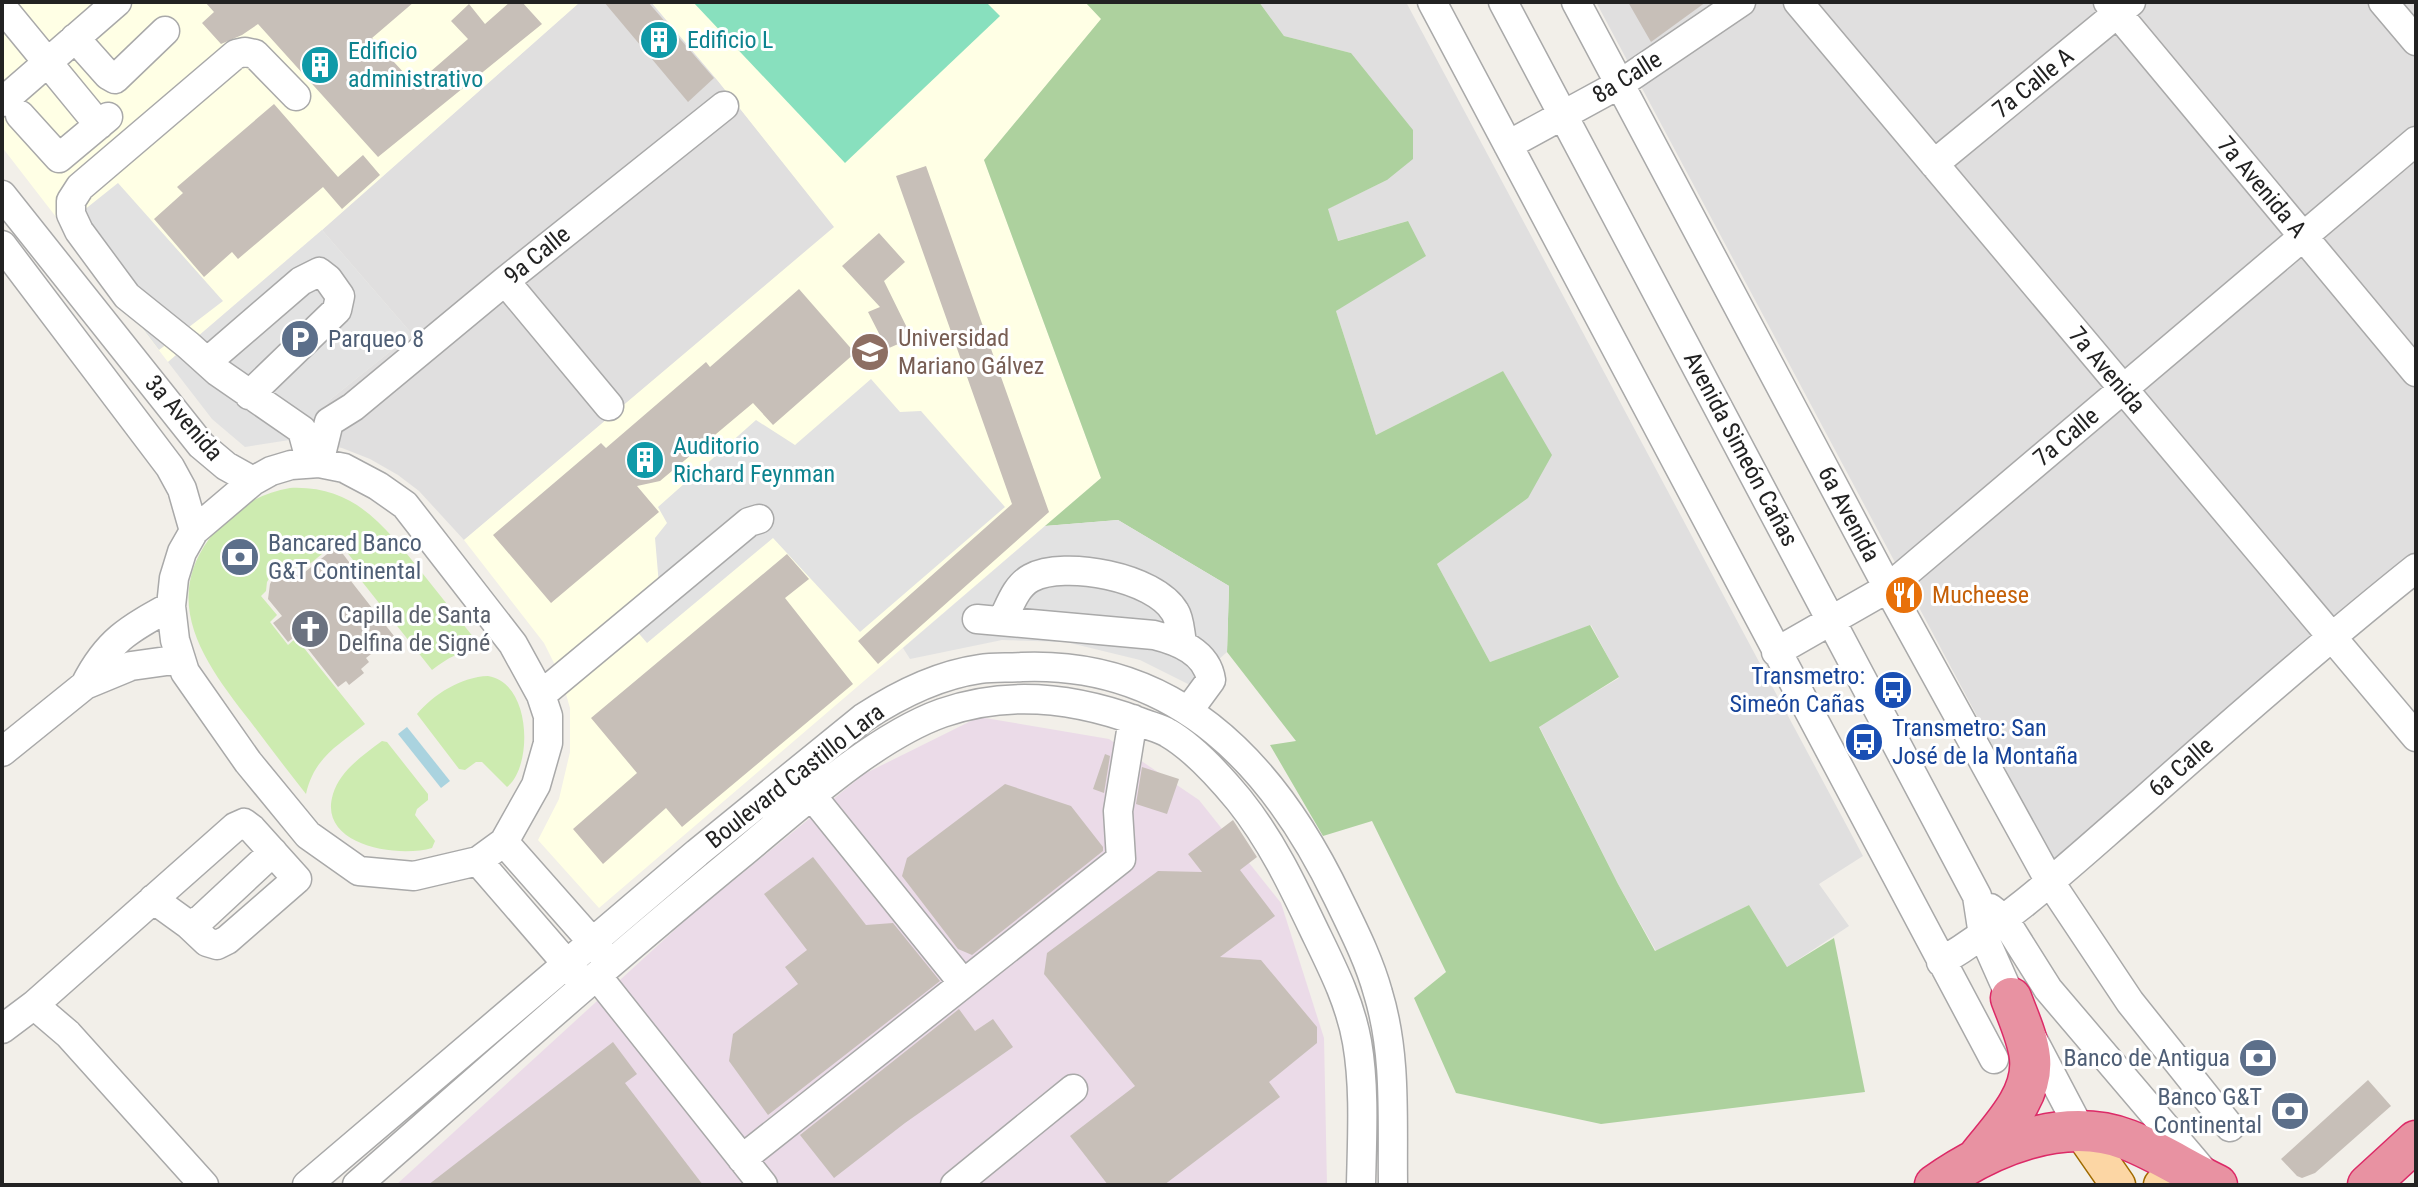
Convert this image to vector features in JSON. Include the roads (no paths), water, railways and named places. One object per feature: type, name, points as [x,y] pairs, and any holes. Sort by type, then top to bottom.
[{"type":"highway","points":[[1975,1161],[2026,1090],[2031,1062],[2005,1035]]},
{"type":"highway","points":[[1935,1185],[1989,1153],[2037,1136],[2082,1133],[2129,1141],[2198,1181]]},
{"type":"highway","points":[[2368,1185],[2416,1141]]},
{"type":"main road","points":[[2082,1133],[2118,1185]]},
{"type":"street","points":[[2,7],[47,64],[104,121],[59,158],[11,108],[47,64],[117,2]]},
{"type":"street","points":[[1432,2],[1941,962],[2005,1035]]},
{"type":"street","name":"Avenida Simeón Cañas","points":[[1503,2],[1993,927],[2048,989],[2198,1181]]},
{"type":"street","name":"6a Avenida","points":[[1576,2],[1888,588],[2050,882],[2130,1002],[2230,1127]]},
{"type":"street","name":"8a Calle","points":[[1508,145],[1620,84],[1741,2]]},
{"type":"street","name":"7a Avenida","points":[[1798,2],[2416,737]]},
{"type":"street","points":[[2383,2],[2416,41]]},
{"type":"street","name":"7a Calle A","points":[[1934,164],[2119,6]]},
{"type":"street","name":"7a Avenida A","points":[[2119,6],[2303,237],[2416,372]]},
{"type":"street","points":[[75,38],[115,79],[165,31]]},
{"type":"street","points":[[296,96],[255,54],[236,54],[80,187],[71,201],[71,214],[79,231],[127,296],[249,395],[302,430],[321,464]]},
{"type":"street","name":"9a Calle","points":[[321,464],[353,407],[724,106]]},
{"type":"street","name":"7a Calle","points":[[1776,652],[1888,588],[2416,141]]},
{"type":"street","name":"3a Avenida","points":[[2,195],[201,445],[219,461],[253,481]]},
{"type":"street","name":"3a Avenida","points":[[3,249],[170,467],[182,489],[194,531]]},
{"type":"street","points":[[207,362],[301,281],[319,272],[323,274],[340,296],[337,310],[249,395]]},
{"type":"street","points":[[505,281],[609,406]]},
{"type":"street","points":[[321,464],[344,468],[405,505],[513,644],[541,695],[548,716],[548,743],[536,785],[504,842],[478,861],[414,876],[359,871],[308,835],[248,762],[185,672],[173,631],[171,606],[174,578],[182,552],[194,531],[253,481],[271,471],[321,464]]},
{"type":"street","points":[[541,695],[749,522],[759,519]]},
{"type":"street","name":"6a Calle","points":[[1941,962],[1993,927],[2050,882],[2331,636],[2416,568]]},
{"type":"street","points":[[1182,642],[1176,613],[1164,600],[1135,582],[1100,574],[1047,572],[1019,587],[990,619],[1154,635],[1182,642],[1209,668],[1211,680],[1189,710]]},
{"type":"street","points":[[85,685],[107,648],[171,606]]},
{"type":"street","points":[[2,752],[85,685],[131,666],[181,659]]},
{"type":"street","name":"Boulevard Castillo Lara","points":[[307,1185],[697,853],[883,705],[925,684],[980,669],[1038,666],[1097,672],[1189,710],[1250,762],[1278,797],[1320,861],[1359,942],[1378,992],[1391,1044],[1393,1185]]},
{"type":"street","name":"Boulevard Castillo Lara","points":[[357,1185],[716,874],[806,801],[898,733],[941,714],[1011,699],[1069,701],[1133,719],[1168,733],[1229,787],[1260,826],[1286,871],[1344,993],[1357,1044],[1362,1126],[1361,1185]]},
{"type":"street","points":[[883,705],[898,733]]},
{"type":"street","points":[[742,1159],[1121,859],[1118,811],[1133,719]]},
{"type":"street","points":[[1197,757],[1218,732]]},
{"type":"street","points":[[780,785],[806,801],[963,983]]},
{"type":"street","points":[[2,1029],[34,1005],[153,899],[235,827],[244,823],[273,852],[201,919],[189,925],[153,899]]},
{"type":"street","points":[[504,842],[593,942],[598,975],[763,1185]]},
{"type":"street","points":[[697,853],[716,874]]},
{"type":"street","points":[[478,861],[567,964],[598,975]]},
{"type":"street","name":"Avenida Simeón Cañas","points":[[1993,927],[2005,1035],[2082,1133]]},
{"type":"street","points":[[34,1005],[68,1034],[203,1185]]},
{"type":"street","points":[[1357,1044],[1391,1044]]},
{"type":"street","points":[[435,1076],[455,1099]]},
{"type":"street","points":[[955,1185],[1073,1089]]},
{"type":"water","points":[[407,727],[450,781],[441,788],[398,734]]},
{"type":"place","name":"Edificio L","points":[[659,40]]},
{"type":"place","name":"Edificio administrativo","points":[[320,65]]},
{"type":"place","name":"Parqueo 8","points":[[300,339]]},
{"type":"place","name":"Universidad Mariano Gálvez","points":[[870,352]]},
{"type":"place","name":"Auditorio Richard Feynman","points":[[645,460]]},
{"type":"place","name":"Bancared Banco G&T Continental","points":[[240,557]]},
{"type":"place","name":"Mucheese","points":[[1904,595]]},
{"type":"place","name":"Capilla de Santa Delfina de Signé","points":[[310,629]]},
{"type":"place","name":"Transmetro: Simeón Cañas","points":[[1893,690]]},
{"type":"place","name":"Transmetro: San José de la Montaña","points":[[1864,742]]},
{"type":"place","name":"Banco de Antigua","points":[[2258,1058]]},
{"type":"place","name":"Banco G&T Continental","points":[[2290,1111]]}]
